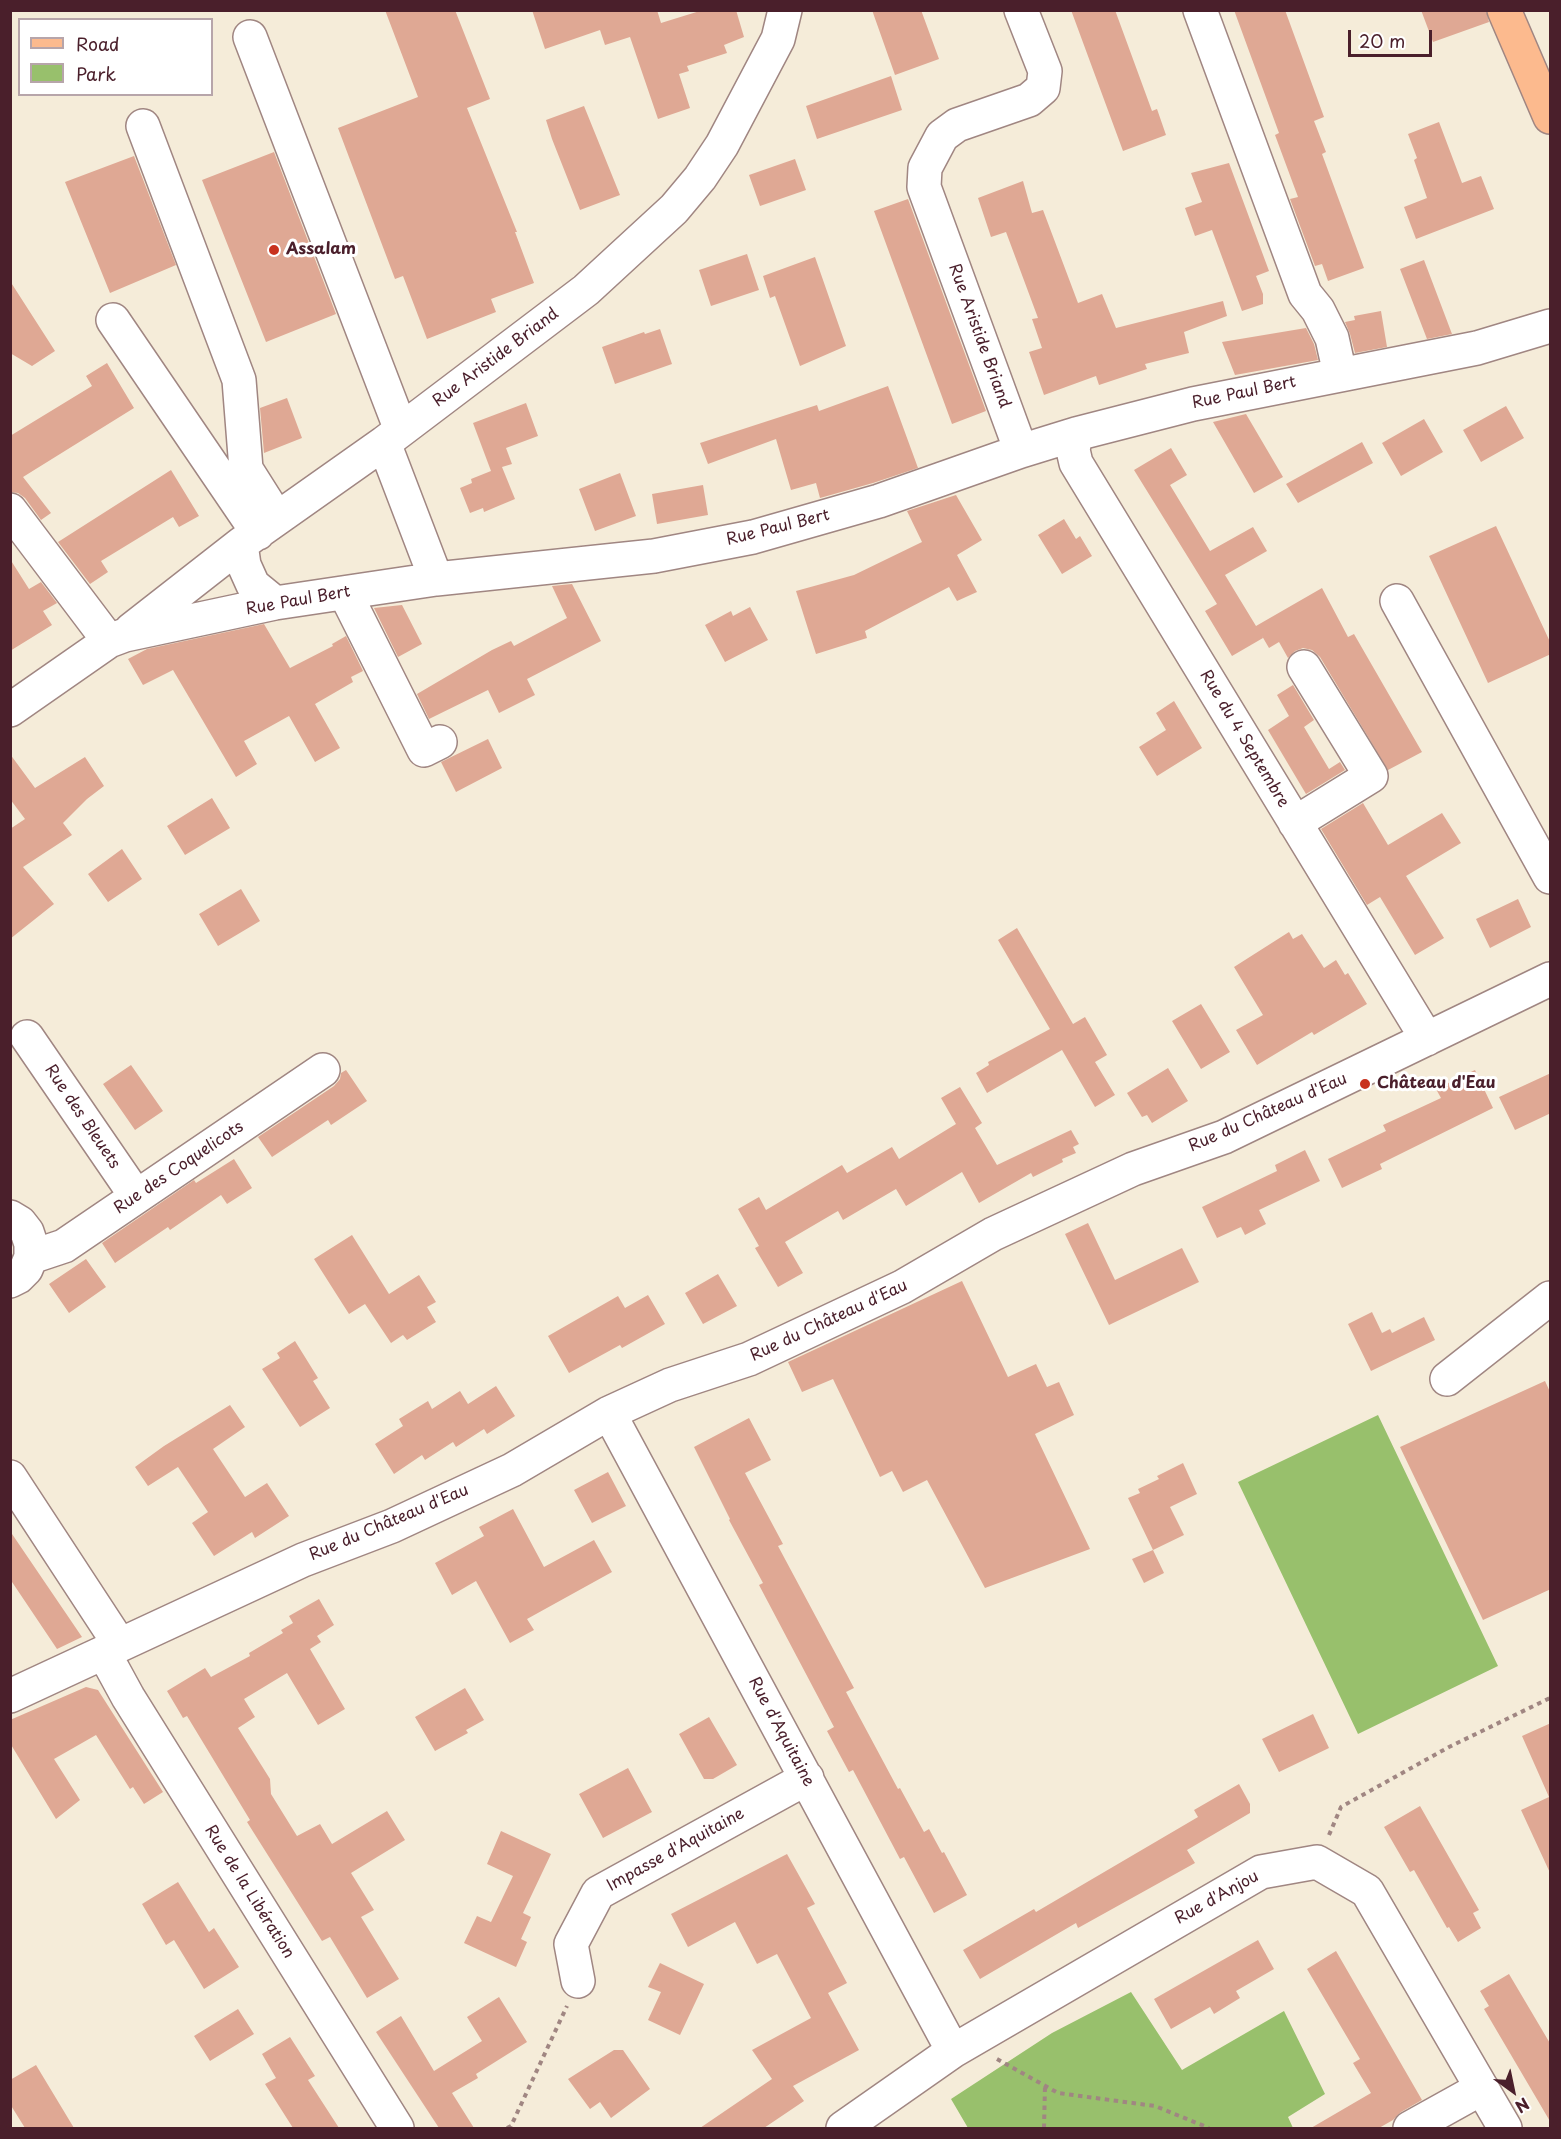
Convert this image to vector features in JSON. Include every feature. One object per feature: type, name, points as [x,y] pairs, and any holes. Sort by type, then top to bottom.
[{"type":"main road","points":[[1504,10],[1551,117]]},
{"type":"street","name":"Rue Aristide Briand","points":[[117,638],[392,437],[586,290],[674,208],[700,178],[722,145],[778,39],[785,10]]},
{"type":"street","name":"Rue Aristide Briand","points":[[1021,10],[1045,71],[1043,88],[1029,100],[957,125],[942,136],[925,168],[924,187],[1021,451]]},
{"type":"street","points":[[1200,10],[1305,294],[1318,310],[1332,338],[1340,374]]},
{"type":"street","points":[[250,37],[392,437],[436,579]]},
{"type":"street","points":[[143,126],[239,380],[246,469],[259,532],[243,565],[253,585],[275,603]]},
{"type":"street","points":[[113,320],[259,532]]},
{"type":"street","name":"Rue Paul Bert","points":[[10,710],[117,638],[275,603],[436,579],[654,556],[753,537],[879,501],[1076,434],[1193,404],[1477,348],[1551,326]]},
{"type":"street","name":"Rue du 4 Septembre","points":[[1076,434],[1073,450],[1076,463],[1427,1039]]},
{"type":"street","points":[[10,510],[117,638]]},
{"type":"street","points":[[345,592],[424,750],[440,742]]},
{"type":"street","points":[[1397,601],[1551,878]]},
{"type":"street","points":[[1295,823],[1378,787],[1305,668]]},
{"type":"street","name":"Rue du Château d'Eau","points":[[10,1696],[303,1560],[392,1526],[512,1470],[609,1413],[670,1385],[749,1359],[902,1287],[993,1233],[1133,1169],[1224,1137],[1427,1039],[1549,985]]},
{"type":"street","name":"Rue des Bleuets","points":[[27,1037],[136,1196]]},
{"type":"street","name":"Rue des Coquelicots","points":[[21,1269],[64,1246],[323,1070]]},
{"type":"street","points":[[10,1217],[20,1223],[32,1244],[21,1269]]},
{"type":"street","points":[[1447,1379],[1551,1298]]},
{"type":"street","name":"Rue d'Aquitaine","points":[[609,1413],[953,2051]]},
{"type":"street","name":"Rue de la Libération","points":[[10,1477],[112,1649],[128,1697],[397,2128]]},
{"type":"street","name":"Impasse d'Aquitaine","points":[[578,1981],[571,1944],[598,1893],[807,1778]]},
{"type":"street","points":[[1317,1862],[1367,1891],[1505,2128]]},
{"type":"street","name":"Rue d'Anjou","points":[[843,2128],[953,2051],[1261,1872],[1317,1862]]},
{"type":"street","points":[[1410,2128],[1482,2088]]},
{"type":"path","points":[[1317,1862],[1341,1807],[1449,1748],[1551,1698]]},
{"type":"path","points":[[507,2128],[512,2126],[578,1981]]},
{"type":"path","points":[[996,2052],[991,2056],[1058,2093],[1155,2106],[1208,2128]]},
{"type":"path","points":[[1044,2128],[1045,2085]]},
{"type":"green space","points":[[1378,1415],[1498,1666],[1358,1734],[1238,1482]]},
{"type":"green space","points":[[1131,1992],[1182,2070],[1284,2011],[1325,2094],[1288,2117],[1293,2128],[968,2128],[951,2099],[1052,2033]]},
{"type":"building","points":[[385,10],[455,10],[490,99],[467,108],[517,232],[515,232],[534,283],[491,299],[496,312],[427,339],[403,276],[395,279],[338,128],[418,97]]},
{"type":"building","points":[[532,10],[657,10],[661,23],[703,10],[736,10],[744,37],[724,45],[727,53],[687,66],[689,71],[679,74],[690,108],[658,119],[630,37],[605,45],[600,30],[545,49]]},
{"type":"building","points":[[872,10],[921,10],[939,59],[895,75]]},
{"type":"building","points":[[1071,10],[1115,10],[1152,111],[1157,109],[1166,135],[1123,151]]},
{"type":"building","points":[[1234,10],[1285,10],[1324,117],[1314,121],[1326,152],[1322,154],[1364,268],[1328,281],[1322,264],[1315,266],[1290,199],[1298,197],[1275,135],[1279,133]]},
{"type":"building","points":[[1421,10],[1486,10],[1489,22],[1433,42]]},
{"type":"building","points":[[891,76],[902,110],[817,139],[806,106]]},
{"type":"building","points":[[584,106],[620,195],[580,210],[546,120]]},
{"type":"building","points":[[1439,122],[1462,183],[1481,176],[1494,209],[1416,239],[1404,207],[1427,198],[1408,134]]},
{"type":"building","name":"Assalam","points":[[274,152],[336,314],[266,342],[202,180]]},
{"type":"building","points":[[134,156],[176,265],[110,293],[65,182]]},
{"type":"building","points":[[795,159],[806,190],[760,206],[749,175]]},
{"type":"building","points":[[1229,163],[1269,271],[1256,276],[1263,294],[1263,304],[1242,311],[1212,230],[1195,236],[1185,208],[1202,202],[1191,173]]},
{"type":"building","points":[[1023,181],[1032,213],[1043,210],[1078,303],[1102,294],[1116,328],[1223,301],[1227,316],[1184,332],[1189,353],[1145,364],[1147,369],[1099,385],[1096,376],[1044,395],[1029,352],[1042,348],[1032,319],[1038,318],[1006,232],[991,237],[978,198]]},
{"type":"building","points":[[908,199],[986,411],[952,424],[874,211]]},
{"type":"building","points":[[747,254],[759,290],[711,306],[699,270]]},
{"type":"building","points":[[815,257],[846,346],[800,366],[775,296],[770,298],[763,276]]},
{"type":"building","points":[[1424,260],[1452,334],[1427,339],[1400,269]]},
{"type":"building","points":[[10,281],[55,351],[32,366],[10,353]]},
{"type":"building","points":[[1381,311],[1387,347],[1355,353],[1345,322],[1355,320],[1354,316]]},
{"type":"building","points":[[1306,328],[1314,344],[1318,360],[1235,375],[1222,342]]},
{"type":"building","points":[[660,329],[672,364],[615,384],[602,347],[644,332],[645,334]]},
{"type":"building","points":[[107,363],[134,408],[23,477],[51,513],[41,520],[25,498],[18,493],[10,492],[10,436],[92,386],[86,376]]},
{"type":"building","points":[[888,386],[918,468],[873,483],[820,498],[816,483],[791,490],[776,439],[708,464],[700,443],[817,405],[819,411]]},
{"type":"building","points":[[287,398],[302,438],[264,453],[260,408]]},
{"type":"building","points":[[526,403],[538,436],[506,448],[512,464],[502,467],[515,499],[484,512],[483,508],[470,513],[460,488],[472,483],[471,479],[491,471],[473,423]]},
{"type":"building","points":[[1506,406],[1524,438],[1481,462],[1463,430]]},
{"type":"building","points":[[1246,414],[1283,477],[1254,493],[1213,422]]},
{"type":"building","points":[[1424,419],[1443,452],[1401,476],[1382,443]]},
{"type":"building","points":[[1362,442],[1373,463],[1298,503],[1286,484]]},
{"type":"building","points":[[1171,448],[1187,475],[1170,485],[1210,551],[1253,527],[1267,551],[1225,575],[1256,626],[1322,588],[1348,637],[1354,634],[1422,752],[1388,770],[1320,657],[1312,650],[1303,648],[1295,651],[1288,658],[1279,642],[1269,648],[1262,636],[1263,638],[1232,656],[1205,611],[1217,604],[1134,470]]},
{"type":"building","points":[[171,470],[199,516],[179,527],[173,517],[101,561],[108,572],[90,584],[58,542]]},
{"type":"building","points":[[620,473],[636,516],[595,531],[579,489]]},
{"type":"building","points":[[703,485],[708,515],[657,524],[652,494]]},
{"type":"building","points":[[956,495],[982,540],[957,555],[977,592],[957,601],[949,587],[865,631],[867,638],[816,654],[796,591],[854,575],[922,542],[907,511]]},
{"type":"building","points":[[1064,519],[1076,539],[1080,536],[1092,556],[1062,574],[1038,535]]},
{"type":"building","points":[[1496,526],[1551,644],[1551,654],[1488,683],[1429,556]]},
{"type":"building","points":[[10,559],[29,589],[41,582],[57,603],[43,611],[52,625],[10,651]]},
{"type":"building","points":[[572,584],[601,641],[527,679],[535,695],[499,713],[488,690],[429,719],[417,694],[492,650],[511,641],[514,646],[567,618],[552,586]]},
{"type":"building","points":[[402,605],[422,644],[398,657],[374,608]]},
{"type":"building","points":[[750,607],[768,640],[725,662],[705,625],[731,611],[733,616]]},
{"type":"building","points":[[264,624],[290,668],[333,646],[332,644],[346,636],[363,671],[351,677],[353,682],[315,704],[340,748],[315,762],[289,716],[244,741],[257,764],[236,777],[173,670],[143,685],[128,659],[147,649]]},
{"type":"building","points":[[1293,685],[1314,720],[1304,727],[1329,769],[1340,762],[1345,770],[1306,794],[1268,730],[1289,716],[1277,695]]},
{"type":"building","points":[[1174,701],[1202,748],[1157,776],[1139,747],[1166,730],[1156,713]]},
{"type":"building","points":[[488,739],[502,768],[456,792],[441,762]]},
{"type":"building","points":[[10,754],[35,788],[85,757],[104,786],[63,823],[72,835],[23,867],[54,904],[10,939],[10,829],[25,819],[10,799]]},
{"type":"building","points":[[212,798],[230,828],[185,855],[167,826]]},
{"type":"building","points":[[1363,803],[1388,845],[1442,813],[1461,843],[1406,876],[1444,938],[1415,955],[1380,897],[1367,905],[1321,829]]},
{"type":"building","points":[[122,849],[142,879],[108,902],[88,874]]},
{"type":"building","points":[[241,889],[260,921],[218,946],[199,914]]},
{"type":"building","points":[[1518,899],[1531,927],[1490,948],[1476,919]]},
{"type":"building","points":[[1017,928],[1073,1024],[1085,1017],[1107,1055],[1095,1062],[1115,1095],[1095,1107],[1062,1050],[987,1093],[976,1073],[989,1065],[988,1062],[1050,1029],[998,940]]},
{"type":"building","points":[[1289,932],[1293,939],[1302,934],[1324,968],[1336,960],[1345,975],[1348,973],[1367,1004],[1314,1035],[1312,1032],[1257,1065],[1236,1030],[1263,1015],[1234,967]]},
{"type":"building","points":[[1201,1004],[1230,1052],[1201,1069],[1172,1021]]},
{"type":"building","points":[[131,1065],[163,1111],[135,1130],[103,1084]]},
{"type":"building","points":[[1168,1068],[1188,1101],[1152,1123],[1147,1115],[1142,1117],[1127,1093]]},
{"type":"building","points":[[346,1070],[367,1101],[331,1125],[328,1120],[272,1157],[258,1137],[334,1086],[340,1079],[341,1073]]},
{"type":"building","points":[[1475,1070],[1493,1108],[1380,1164],[1382,1169],[1342,1188],[1328,1159],[1386,1131],[1383,1125],[1441,1098],[1436,1089]]},
{"type":"building","points":[[1551,1073],[1551,1113],[1515,1130],[1499,1097]]},
{"type":"building","points":[[960,1087],[982,1123],[975,1128],[997,1165],[1071,1130],[1079,1144],[1073,1147],[1076,1153],[1033,1177],[1031,1173],[979,1203],[962,1172],[906,1206],[896,1189],[843,1220],[838,1211],[785,1242],[803,1273],[778,1287],[755,1248],[759,1246],[738,1209],[759,1197],[766,1210],[842,1165],[847,1173],[892,1147],[899,1159],[956,1124],[941,1098]]},
{"type":"building","points":[[1305,1150],[1320,1181],[1259,1210],[1266,1224],[1245,1235],[1241,1227],[1217,1238],[1202,1207],[1277,1171],[1275,1165]]},
{"type":"building","points":[[234,1159],[252,1188],[227,1204],[221,1195],[170,1230],[168,1227],[115,1263],[102,1243],[194,1180],[196,1183]]},
{"type":"building","points":[[1088,1223],[1115,1280],[1182,1248],[1199,1282],[1109,1325],[1065,1234]]},
{"type":"building","points":[[352,1235],[389,1294],[419,1275],[436,1302],[427,1307],[436,1322],[407,1340],[403,1335],[391,1343],[365,1304],[349,1314],[314,1259]]},
{"type":"building","points":[[86,1259],[106,1287],[69,1313],[49,1284]]},
{"type":"building","points":[[718,1274],[737,1306],[703,1324],[685,1293]]},
{"type":"building","points":[[962,1281],[1008,1377],[1036,1364],[1047,1387],[1059,1382],[1074,1415],[1035,1434],[1090,1549],[985,1588],[927,1480],[903,1492],[892,1471],[880,1477],[833,1379],[802,1392],[788,1362]]},
{"type":"building","points":[[648,1295],[665,1324],[622,1348],[620,1345],[569,1373],[548,1336],[618,1296],[625,1308]]},
{"type":"building","points":[[1372,1312],[1382,1333],[1390,1329],[1392,1333],[1424,1317],[1435,1340],[1371,1371],[1348,1324]]},
{"type":"building","points":[[295,1341],[318,1378],[313,1381],[330,1408],[300,1427],[262,1369],[280,1358],[277,1353]]},
{"type":"building","points":[[1545,1381],[1551,1394],[1551,1589],[1483,1620],[1400,1447]]},
{"type":"building","points":[[496,1386],[515,1416],[487,1434],[484,1429],[456,1447],[453,1442],[425,1460],[422,1455],[394,1474],[375,1444],[403,1426],[399,1419],[428,1401],[432,1409],[460,1391],[468,1404]]},
{"type":"building","points":[[230,1405],[245,1427],[213,1449],[245,1497],[267,1483],[289,1516],[255,1538],[252,1532],[214,1556],[192,1523],[208,1512],[178,1467],[148,1486],[135,1467]]},
{"type":"building","points":[[749,1418],[771,1460],[745,1473],[783,1544],[778,1546],[854,1688],[846,1692],[898,1789],[900,1788],[924,1832],[929,1829],[942,1853],[944,1852],[967,1895],[934,1913],[904,1857],[900,1859],[853,1770],[849,1772],[827,1731],[834,1727],[759,1585],[763,1583],[729,1520],[694,1447]]},
{"type":"building","points":[[1183,1463],[1197,1494],[1170,1507],[1184,1535],[1153,1550],[1128,1498],[1140,1493],[1138,1489],[1159,1479],[1157,1476]]},
{"type":"building","points":[[608,1472],[626,1506],[592,1523],[574,1490]]},
{"type":"building","points":[[513,1509],[544,1567],[594,1540],[612,1572],[527,1619],[534,1630],[510,1643],[476,1581],[452,1595],[435,1563],[484,1536],[479,1527]]},
{"type":"building","points":[[10,1531],[82,1637],[57,1649],[10,1579]]},
{"type":"building","points":[[1153,1550],[1164,1573],[1144,1583],[1132,1559]]},
{"type":"building","points":[[319,1599],[334,1625],[317,1636],[321,1642],[310,1649],[345,1709],[318,1725],[287,1673],[244,1699],[255,1717],[238,1728],[270,1779],[271,1794],[297,1836],[320,1824],[332,1844],[387,1811],[405,1840],[351,1873],[374,1910],[361,1917],[399,1979],[367,1998],[330,1937],[322,1941],[247,1822],[250,1820],[187,1716],[183,1718],[167,1691],[205,1668],[211,1677],[250,1656],[249,1653],[283,1633],[281,1630],[293,1623],[289,1616]]},
{"type":"building","points":[[86,1687],[98,1690],[163,1792],[144,1804],[133,1787],[130,1789],[96,1735],[54,1759],[80,1800],[56,1819],[10,1743],[10,1720]]},
{"type":"building","points":[[465,1688],[484,1720],[466,1730],[468,1733],[435,1751],[415,1717]]},
{"type":"building","points":[[1313,1714],[1329,1748],[1279,1772],[1262,1739]]},
{"type":"building","points":[[709,1717],[737,1765],[713,1779],[704,1779],[679,1734]]},
{"type":"building","points":[[1551,1723],[1551,1875],[1521,1810],[1549,1797],[1522,1736]]},
{"type":"building","points":[[628,1768],[652,1812],[603,1838],[579,1794]]},
{"type":"building","points":[[1239,1784],[1250,1804],[1250,1813],[1187,1850],[1195,1863],[1078,1928],[1076,1923],[980,1979],[963,1950],[1034,1909],[1036,1912],[1198,1817],[1194,1810]]},
{"type":"building","points":[[1420,1806],[1479,1910],[1473,1913],[1481,1928],[1458,1942],[1449,1927],[1447,1928],[1414,1870],[1410,1872],[1384,1827]]},
{"type":"building","points":[[501,1831],[551,1854],[523,1913],[531,1917],[521,1939],[527,1942],[516,1967],[464,1943],[477,1916],[491,1922],[513,1876],[487,1864]]},
{"type":"building","points":[[787,1854],[815,1904],[807,1908],[847,1983],[828,1993],[859,2050],[793,2086],[804,2101],[764,2128],[700,2128],[772,2079],[752,2050],[811,2018],[777,1954],[757,1964],[735,1922],[688,1947],[671,1914]]},
{"type":"building","points":[[178,1882],[209,1932],[214,1928],[239,1967],[204,1989],[174,1940],[166,1945],[142,1904]]},
{"type":"building","points":[[1258,1940],[1274,1969],[1236,1991],[1240,1998],[1214,2014],[1210,2007],[1171,2029],[1154,1999]]},
{"type":"building","points":[[1336,1951],[1422,2100],[1379,2128],[1311,2128],[1371,2093],[1353,2063],[1360,2059],[1307,1969]]},
{"type":"building","points":[[660,1963],[704,1984],[680,2035],[648,2020],[661,1992],[648,1987]]},
{"type":"building","points":[[1509,1974],[1551,2045],[1551,2123],[1484,2009],[1489,2006],[1480,1991]]},
{"type":"building","points":[[499,1997],[527,2042],[476,2074],[478,2078],[452,2093],[474,2128],[439,2128],[376,2032],[401,2016],[434,2071],[482,2041],[467,2017]]},
{"type":"building","points":[[238,2009],[254,2034],[210,2061],[194,2036]]},
{"type":"building","points":[[290,2037],[315,2076],[308,2080],[339,2128],[293,2128],[265,2084],[276,2078],[262,2054]]},
{"type":"building","points":[[614,2050],[623,2050],[650,2089],[611,2118],[600,2102],[590,2109],[568,2079]]},
{"type":"building","points":[[36,2065],[74,2128],[25,2128],[10,2104],[10,2080]]},
{"type":"place","name":"Assalam","points":[[274,250]]},
{"type":"place","name":"Château d'Eau","points":[[1365,1084]]}]
